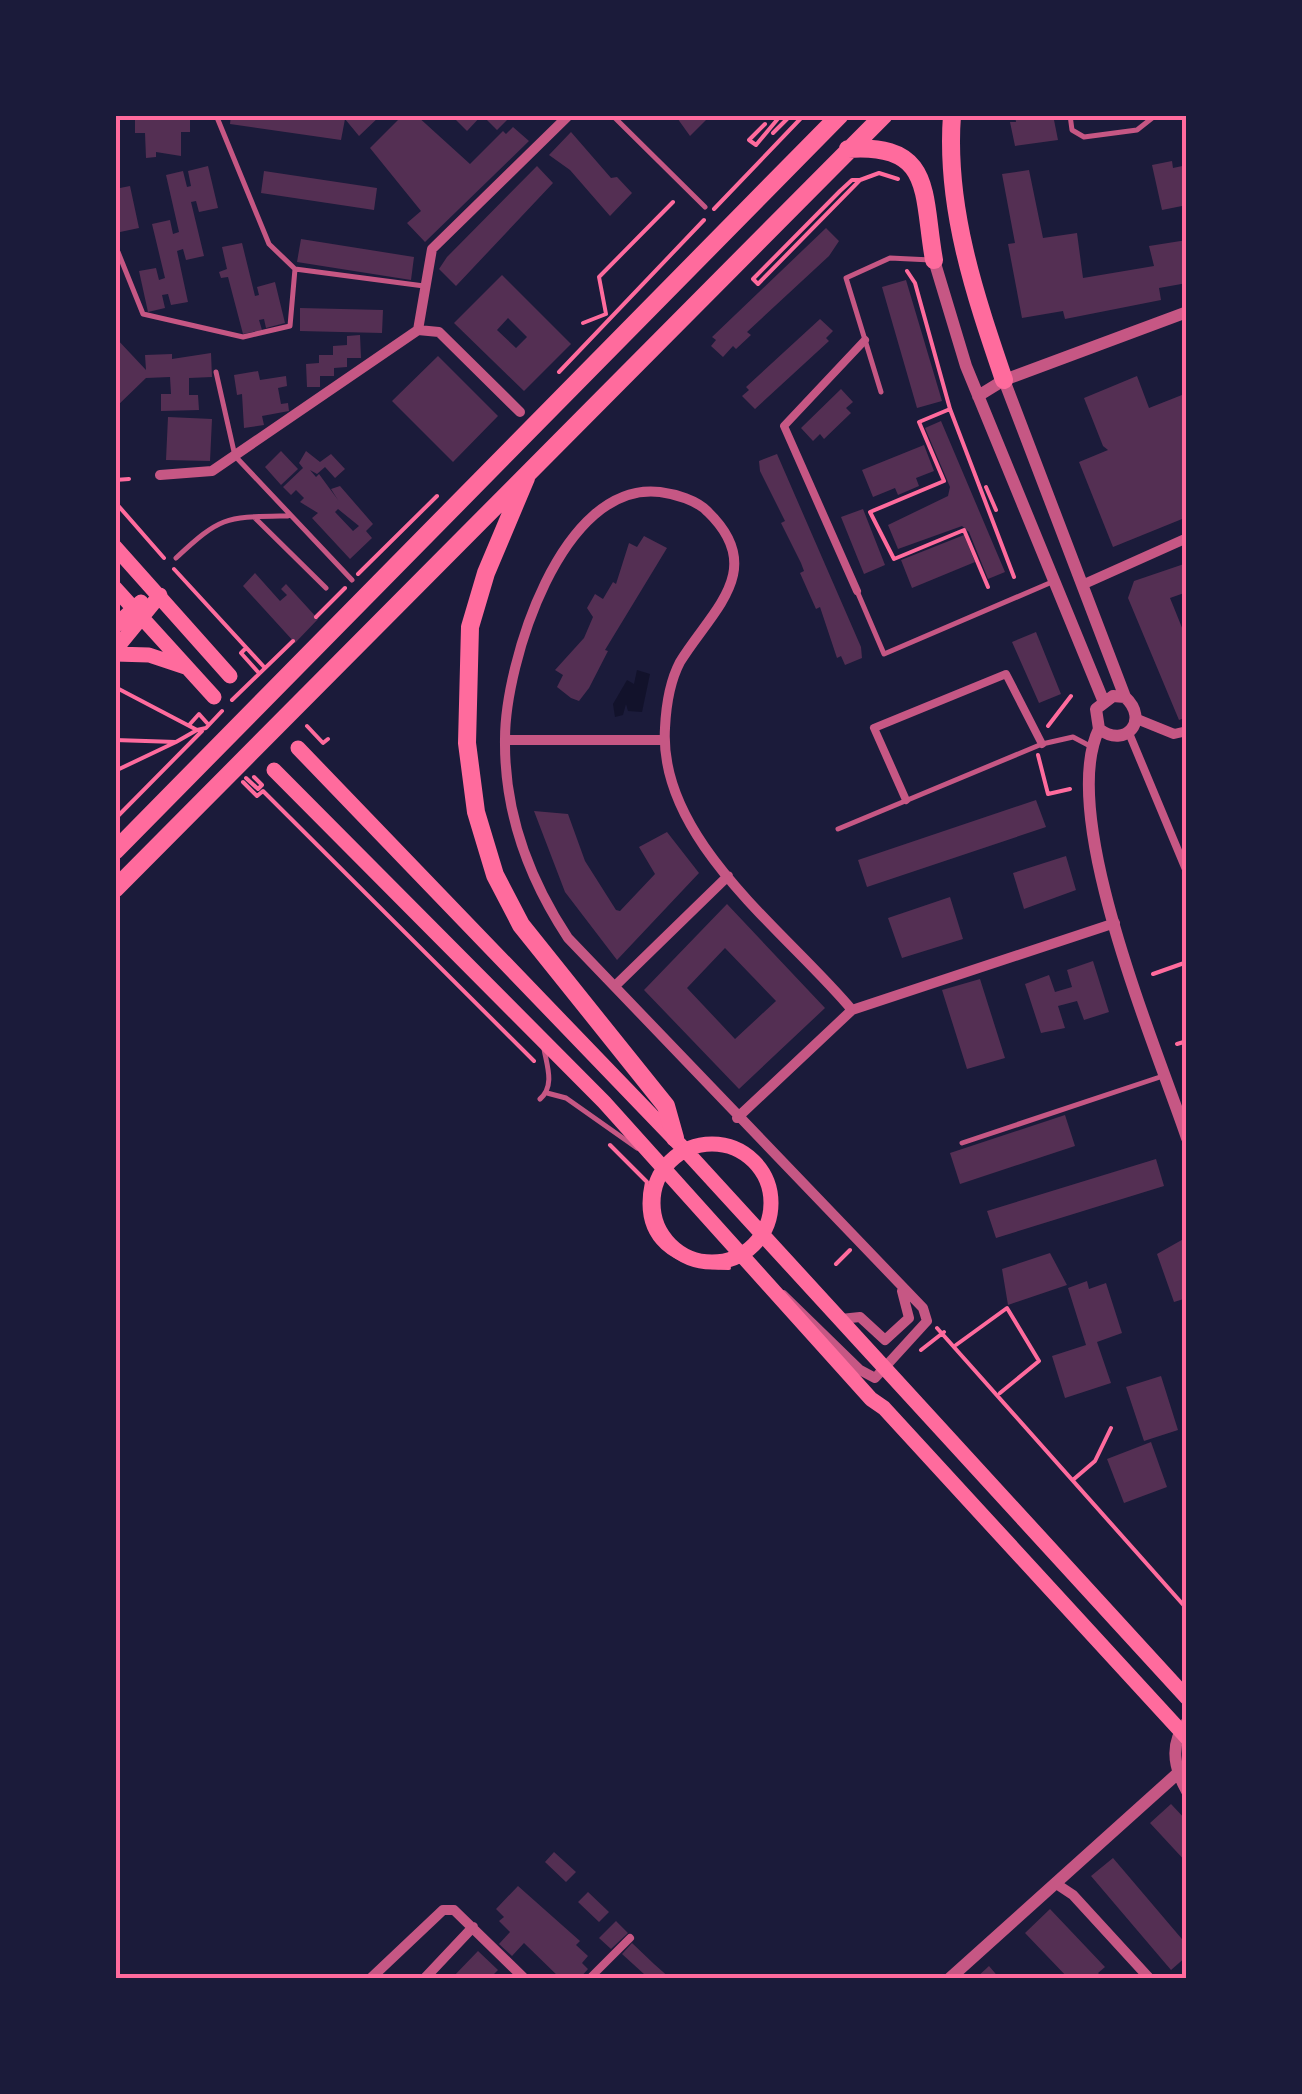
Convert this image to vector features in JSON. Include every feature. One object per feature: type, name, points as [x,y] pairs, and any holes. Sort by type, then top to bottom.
[{"type":"highway","points":[[115,851],[840,115]]},
{"type":"highway","points":[[115,890],[884,115]]},
{"type":"highway","points":[[952,115],[959,216],[968,268],[1004,380]]},
{"type":"highway","points":[[848,149],[883,146],[905,156],[920,177],[934,260]]},
{"type":"highway","points":[[927,220],[959,216]]},
{"type":"highway","points":[[530,469],[486,573],[470,627],[467,743],[476,812],[495,875],[521,924],[666,1106],[680,1144]]},
{"type":"main road","points":[[115,547],[230,676]]},
{"type":"main road","points":[[115,588],[214,698]]},
{"type":"main road","points":[[115,626],[158,593]]},
{"type":"main road","points":[[139,611],[115,652],[149,655],[189,668]]},
{"type":"main road","points":[[298,748],[680,1144],[1187,1698]]},
{"type":"main road","points":[[274,770],[541,1036],[763,1280],[1185,1730]]},
{"type":"main road","points":[[680,1144],[720,1144],[754,1162],[771,1196],[770,1215],[762,1234],[742,1254],[716,1262],[696,1260],[665,1238],[653,1202],[660,1163],[680,1144]]},
{"type":"street","points":[[418,330],[432,249],[569,115]]},
{"type":"street","points":[[934,260],[978,396],[1103,700]]},
{"type":"street","points":[[978,396],[1004,380],[1187,312]]},
{"type":"street","points":[[160,475],[212,470],[418,330],[440,332],[520,412]]},
{"type":"street","points":[[857,591],[784,426],[865,340]]},
{"type":"street","points":[[1004,380],[1125,698],[1134,706],[1138,718],[1174,734],[1187,731]]},
{"type":"street","points":[[763,1280],[799,1306],[860,1370],[875,1378],[927,1322],[923,1308],[568,938],[526,864],[512,803],[504,740],[519,642],[548,576],[580,531],[618,498],[653,491],[704,507],[724,528],[734,558],[725,602],[679,664],[669,694],[664,740],[671,792],[692,829],[728,876],[852,1010]]},
{"type":"street","points":[[1082,585],[1187,538]]},
{"type":"street","points":[[906,800],[874,728],[1006,674],[1043,743]]},
{"type":"street","points":[[1125,698],[1113,696],[1096,709],[1098,729],[1090,746],[1089,812],[1114,923],[1187,1138]]},
{"type":"street","points":[[1098,729],[1109,737],[1128,733],[1138,718]]},
{"type":"street","points":[[1128,733],[1187,872]]},
{"type":"street","points":[[504,740],[664,740]]},
{"type":"street","points":[[616,986],[728,876]]},
{"type":"street","points":[[737,1118],[852,1010],[1114,923]]},
{"type":"street","points":[[841,1319],[860,1317],[885,1340],[910,1318],[902,1290]]},
{"type":"street","points":[[1185,1730],[1174,1752],[1177,1774],[1187,1791]]},
{"type":"street","points":[[949,1979],[1177,1774]]},
{"type":"street","points":[[1056,1883],[1072,1894],[1150,1979]]},
{"type":"street","points":[[370,1979],[442,1910],[454,1910],[525,1979]]},
{"type":"street","points":[[424,1979],[473,1927]]},
{"type":"street","points":[[590,1979],[630,1938]]},
{"type":"lane","points":[[216,115],[269,244],[295,269],[424,286]]},
{"type":"lane","points":[[612,115],[705,207]]},
{"type":"lane","points":[[1070,115],[1072,130],[1084,137],[1136,130],[1156,115]]},
{"type":"lane","points":[[118,252],[143,314],[236,337],[290,326],[295,269]]},
{"type":"lane","points":[[881,392],[846,278],[890,258],[934,260]]},
{"type":"lane","points":[[216,372],[235,456],[352,580]]},
{"type":"lane","points":[[176,558],[214,523],[254,516],[290,516]]},
{"type":"lane","points":[[254,516],[326,588]]},
{"type":"lane","points":[[857,591],[884,654],[1055,580]]},
{"type":"lane","points":[[838,830],[1043,743],[1073,738],[1090,746]]},
{"type":"lane","points":[[540,1099],[547,1093],[549,1078],[541,1036]]},
{"type":"lane","points":[[962,1143],[1166,1075]]},
{"type":"lane","points":[[547,1093],[566,1098],[660,1163]]},
{"type":"path","points":[[764,124],[749,140],[756,145],[781,115]]},
{"type":"path","points":[[773,132],[791,115]]},
{"type":"path","points":[[711,213],[804,115]]},
{"type":"path","points":[[860,180],[758,284],[753,279],[852,180],[879,173],[908,181]]},
{"type":"path","points":[[583,323],[606,314],[599,277],[673,202]]},
{"type":"path","points":[[906,270],[915,284],[950,409],[1014,577]]},
{"type":"path","points":[[950,409],[918,422],[944,481],[870,512],[894,559],[964,530],[988,587]]},
{"type":"path","points":[[115,480],[129,479]]},
{"type":"path","points":[[986,487],[996,510]]},
{"type":"path","points":[[115,502],[265,668]]},
{"type":"path","points":[[115,820],[293,641]]},
{"type":"path","points":[[246,648],[240,653],[258,672]]},
{"type":"path","points":[[115,687],[197,730]]},
{"type":"path","points":[[1070,789],[1048,794],[1037,752],[1071,696]]},
{"type":"path","points":[[189,726],[200,714],[207,725]]},
{"type":"path","points":[[115,770],[207,725]]},
{"type":"path","points":[[307,726],[323,744],[328,739]]},
{"type":"path","points":[[115,740],[176,742]]},
{"type":"path","points":[[246,778],[258,790],[262,785],[254,777]]},
{"type":"path","points":[[1154,974],[1187,962]]},
{"type":"path","points":[[1177,1044],[1187,1041]]},
{"type":"path","points":[[836,1264],[856,1242]]},
{"type":"path","points":[[956,1345],[1007,1308],[1038,1362],[999,1394]]},
{"type":"path","points":[[933,1326],[956,1345],[1187,1608]]},
{"type":"path","points":[[916,1350],[923,1350],[944,1332]]},
{"type":"path","points":[[1074,1480],[1095,1461],[1111,1428]]},
{"type":"shaded area","points":[[637,670],[650,674],[642,712],[628,711],[626,704],[623,715],[615,717],[613,704],[627,680],[634,684]]},
{"type":"building","points":[[135,115],[190,115],[190,132],[181,132],[181,156],[156,152],[156,157],[146,158],[145,133],[135,133]]},
{"type":"building","points":[[231,115],[318,115],[345,119],[341,140],[230,124]]},
{"type":"building","points":[[350,115],[381,115],[359,136],[345,119]]},
{"type":"building","points":[[403,115],[416,115],[470,164],[503,131],[506,134],[513,127],[529,141],[425,242],[407,223],[421,211],[370,148]]},
{"type":"building","points":[[451,115],[482,115],[467,131]]},
{"type":"building","points":[[482,115],[512,115],[497,130]]},
{"type":"building","points":[[675,115],[711,115],[690,136]]},
{"type":"building","points":[[1015,115],[1053,115],[1058,140],[1015,146],[1010,122],[1016,122]]},
{"type":"building","points":[[571,132],[611,178],[617,177],[632,193],[610,216],[570,170],[549,155]]},
{"type":"building","points":[[1172,161],[1173,168],[1187,165],[1187,205],[1162,210],[1152,165]]},
{"type":"building","points":[[208,166],[218,208],[199,212],[196,201],[191,202],[204,256],[186,260],[183,249],[177,251],[188,302],[171,305],[168,294],[162,295],[165,308],[148,312],[139,271],[156,268],[159,280],[165,278],[152,224],[170,220],[173,234],[179,232],[166,175],[183,171],[187,187],[191,186],[188,171]]},
{"type":"building","points":[[537,166],[553,183],[456,286],[439,269],[447,257]]},
{"type":"building","points":[[1029,170],[1043,238],[1077,233],[1083,278],[1154,266],[1149,246],[1187,240],[1187,283],[1159,288],[1161,300],[1065,319],[1063,311],[1022,318],[1008,244],[1015,243],[1002,174]]},
{"type":"building","points":[[264,171],[377,188],[374,210],[261,193]]},
{"type":"building","points":[[130,186],[139,228],[120,232],[115,227],[115,189]]},
{"type":"building","points":[[826,228],[839,241],[829,256],[747,332],[751,335],[723,357],[711,346],[716,340],[712,337]]},
{"type":"building","points":[[301,239],[414,257],[411,280],[297,262]]},
{"type":"building","points":[[242,243],[255,296],[259,295],[257,287],[275,282],[285,323],[266,328],[264,319],[259,320],[262,330],[243,334],[228,277],[221,278],[219,272],[227,269],[222,247]]},
{"type":"building","points":[[502,275],[571,344],[524,391],[454,323]],"holes":[[[508,318],[527,337],[516,348],[497,330]]]},
{"type":"building","points":[[906,280],[942,401],[917,408],[882,287]]},
{"type":"building","points":[[300,308],[383,310],[382,333],[300,331]]},
{"type":"building","points":[[820,319],[833,331],[826,338],[829,341],[755,409],[742,396],[749,390],[746,387]]},
{"type":"building","points":[[360,335],[361,358],[347,358],[347,367],[334,368],[334,376],[320,376],[320,387],[307,387],[306,364],[319,363],[319,355],[333,355],[333,346],[347,345],[347,336]]},
{"type":"building","points":[[115,337],[146,370],[145,355],[172,354],[172,359],[211,353],[212,377],[189,378],[189,395],[198,395],[199,410],[161,411],[161,394],[171,394],[170,377],[146,378],[115,408]]},
{"type":"building","points":[[438,356],[498,416],[453,462],[392,401]]},
{"type":"building","points":[[258,371],[260,380],[286,376],[287,386],[278,388],[281,404],[288,403],[289,411],[262,416],[264,425],[244,428],[242,394],[237,395],[234,375]]},
{"type":"building","points":[[1137,376],[1149,408],[1187,393],[1187,517],[1113,547],[1079,462],[1108,450],[1084,398]]},
{"type":"building","points":[[841,389],[853,402],[846,408],[851,413],[824,439],[820,434],[813,441],[801,428]]},
{"type":"building","points":[[168,417],[212,419],[210,461],[166,460]]},
{"type":"building","points":[[941,421],[1005,572],[988,579],[969,532],[962,526],[898,549],[888,525],[948,496],[950,487],[925,428]]},
{"type":"building","points":[[924,445],[934,471],[916,478],[919,486],[898,495],[895,488],[873,497],[862,470]]},
{"type":"building","points":[[281,451],[298,469],[281,485],[265,467]]},
{"type":"building","points":[[306,451],[320,462],[331,454],[345,469],[335,478],[325,467],[317,474],[310,470],[316,477],[319,474],[338,500],[331,489],[340,486],[373,524],[366,531],[372,538],[350,559],[312,518],[318,513],[300,502],[304,498],[296,490],[291,495],[283,487],[303,468],[299,463]],"holes":[[[338,509],[359,526],[353,531],[335,512]]]},
{"type":"building","points":[[777,454],[861,647],[862,658],[845,665],[841,656],[837,658],[820,607],[816,609],[800,573],[804,571],[801,563],[781,523],[785,521],[760,471],[759,461]]},
{"type":"building","points":[[863,509],[885,565],[864,574],[841,517]]},
{"type":"building","points":[[964,535],[975,562],[912,588],[901,560]]},
{"type":"building","points":[[644,536],[667,548],[605,650],[608,651],[589,688],[579,701],[571,698],[557,687],[563,675],[555,670],[584,638],[593,617],[587,608],[595,594],[603,599],[613,582],[616,584],[629,543],[637,547]]},
{"type":"building","points":[[1187,558],[1187,592],[1170,598],[1187,640],[1187,717],[1179,720],[1128,598],[1134,581],[1184,564],[1182,560]]},
{"type":"building","points":[[255,573],[280,601],[287,595],[281,589],[286,584],[318,619],[295,643],[243,586]]},
{"type":"building","points":[[1036,632],[1061,694],[1039,703],[1012,642]]},
{"type":"building","points":[[1036,800],[1046,827],[867,887],[858,860]]},
{"type":"building","points":[[534,811],[568,814],[585,861],[616,910],[620,911],[655,874],[639,847],[667,832],[699,873],[617,960],[565,892]]},
{"type":"building","points":[[1066,856],[1076,890],[1024,909],[1013,873]]},
{"type":"building","points":[[950,897],[963,939],[902,958],[888,918]]},
{"type":"building","points":[[727,904],[825,1008],[739,1089],[644,990]],"holes":[[[725,948],[776,1001],[735,1039],[687,988]]]},
{"type":"building","points":[[1093,961],[1109,1012],[1084,1020],[1077,1001],[1058,1006],[1065,1028],[1041,1033],[1025,984],[1049,975],[1055,992],[1072,987],[1067,970]]},
{"type":"building","points":[[980,979],[1005,1058],[967,1069],[942,990]]},
{"type":"building","points":[[1065,1115],[1075,1146],[960,1184],[950,1153]]},
{"type":"building","points":[[1156,1159],[1164,1186],[996,1238],[987,1211]]},
{"type":"building","points":[[1187,1237],[1187,1298],[1174,1302],[1157,1254]]},
{"type":"building","points":[[1050,1253],[1067,1285],[1008,1305],[1002,1269]]},
{"type":"building","points":[[1087,1281],[1089,1289],[1106,1283],[1122,1333],[1097,1342],[1111,1383],[1065,1398],[1052,1356],[1086,1345],[1068,1288]]},
{"type":"building","points":[[1161,1376],[1178,1430],[1144,1441],[1126,1387]]},
{"type":"building","points":[[1151,1442],[1167,1487],[1124,1503],[1107,1459]]},
{"type":"building","points":[[1171,1804],[1187,1821],[1187,1863],[1150,1823]]},
{"type":"building","points":[[554,1852],[576,1872],[566,1882],[545,1862]]},
{"type":"building","points":[[1113,1858],[1187,1945],[1187,1956],[1171,1970],[1091,1876]]},
{"type":"building","points":[[518,1886],[580,1941],[576,1945],[588,1956],[582,1963],[588,1969],[579,1979],[561,1979],[524,1943],[512,1956],[499,1944],[510,1932],[499,1921],[504,1917],[496,1909]]},
{"type":"building","points":[[588,1892],[609,1912],[599,1922],[578,1902]]},
{"type":"building","points":[[1050,1909],[1105,1967],[1098,1973],[1104,1979],[1069,1979],[1025,1933]]},
{"type":"building","points":[[616,1921],[628,1933],[611,1949],[599,1938]]},
{"type":"building","points":[[632,1943],[671,1979],[651,1979],[622,1954]]},
{"type":"building","points":[[478,1951],[498,1970],[489,1979],[451,1979]]},
{"type":"building","points":[[989,1966],[1000,1979],[975,1979]]}]
